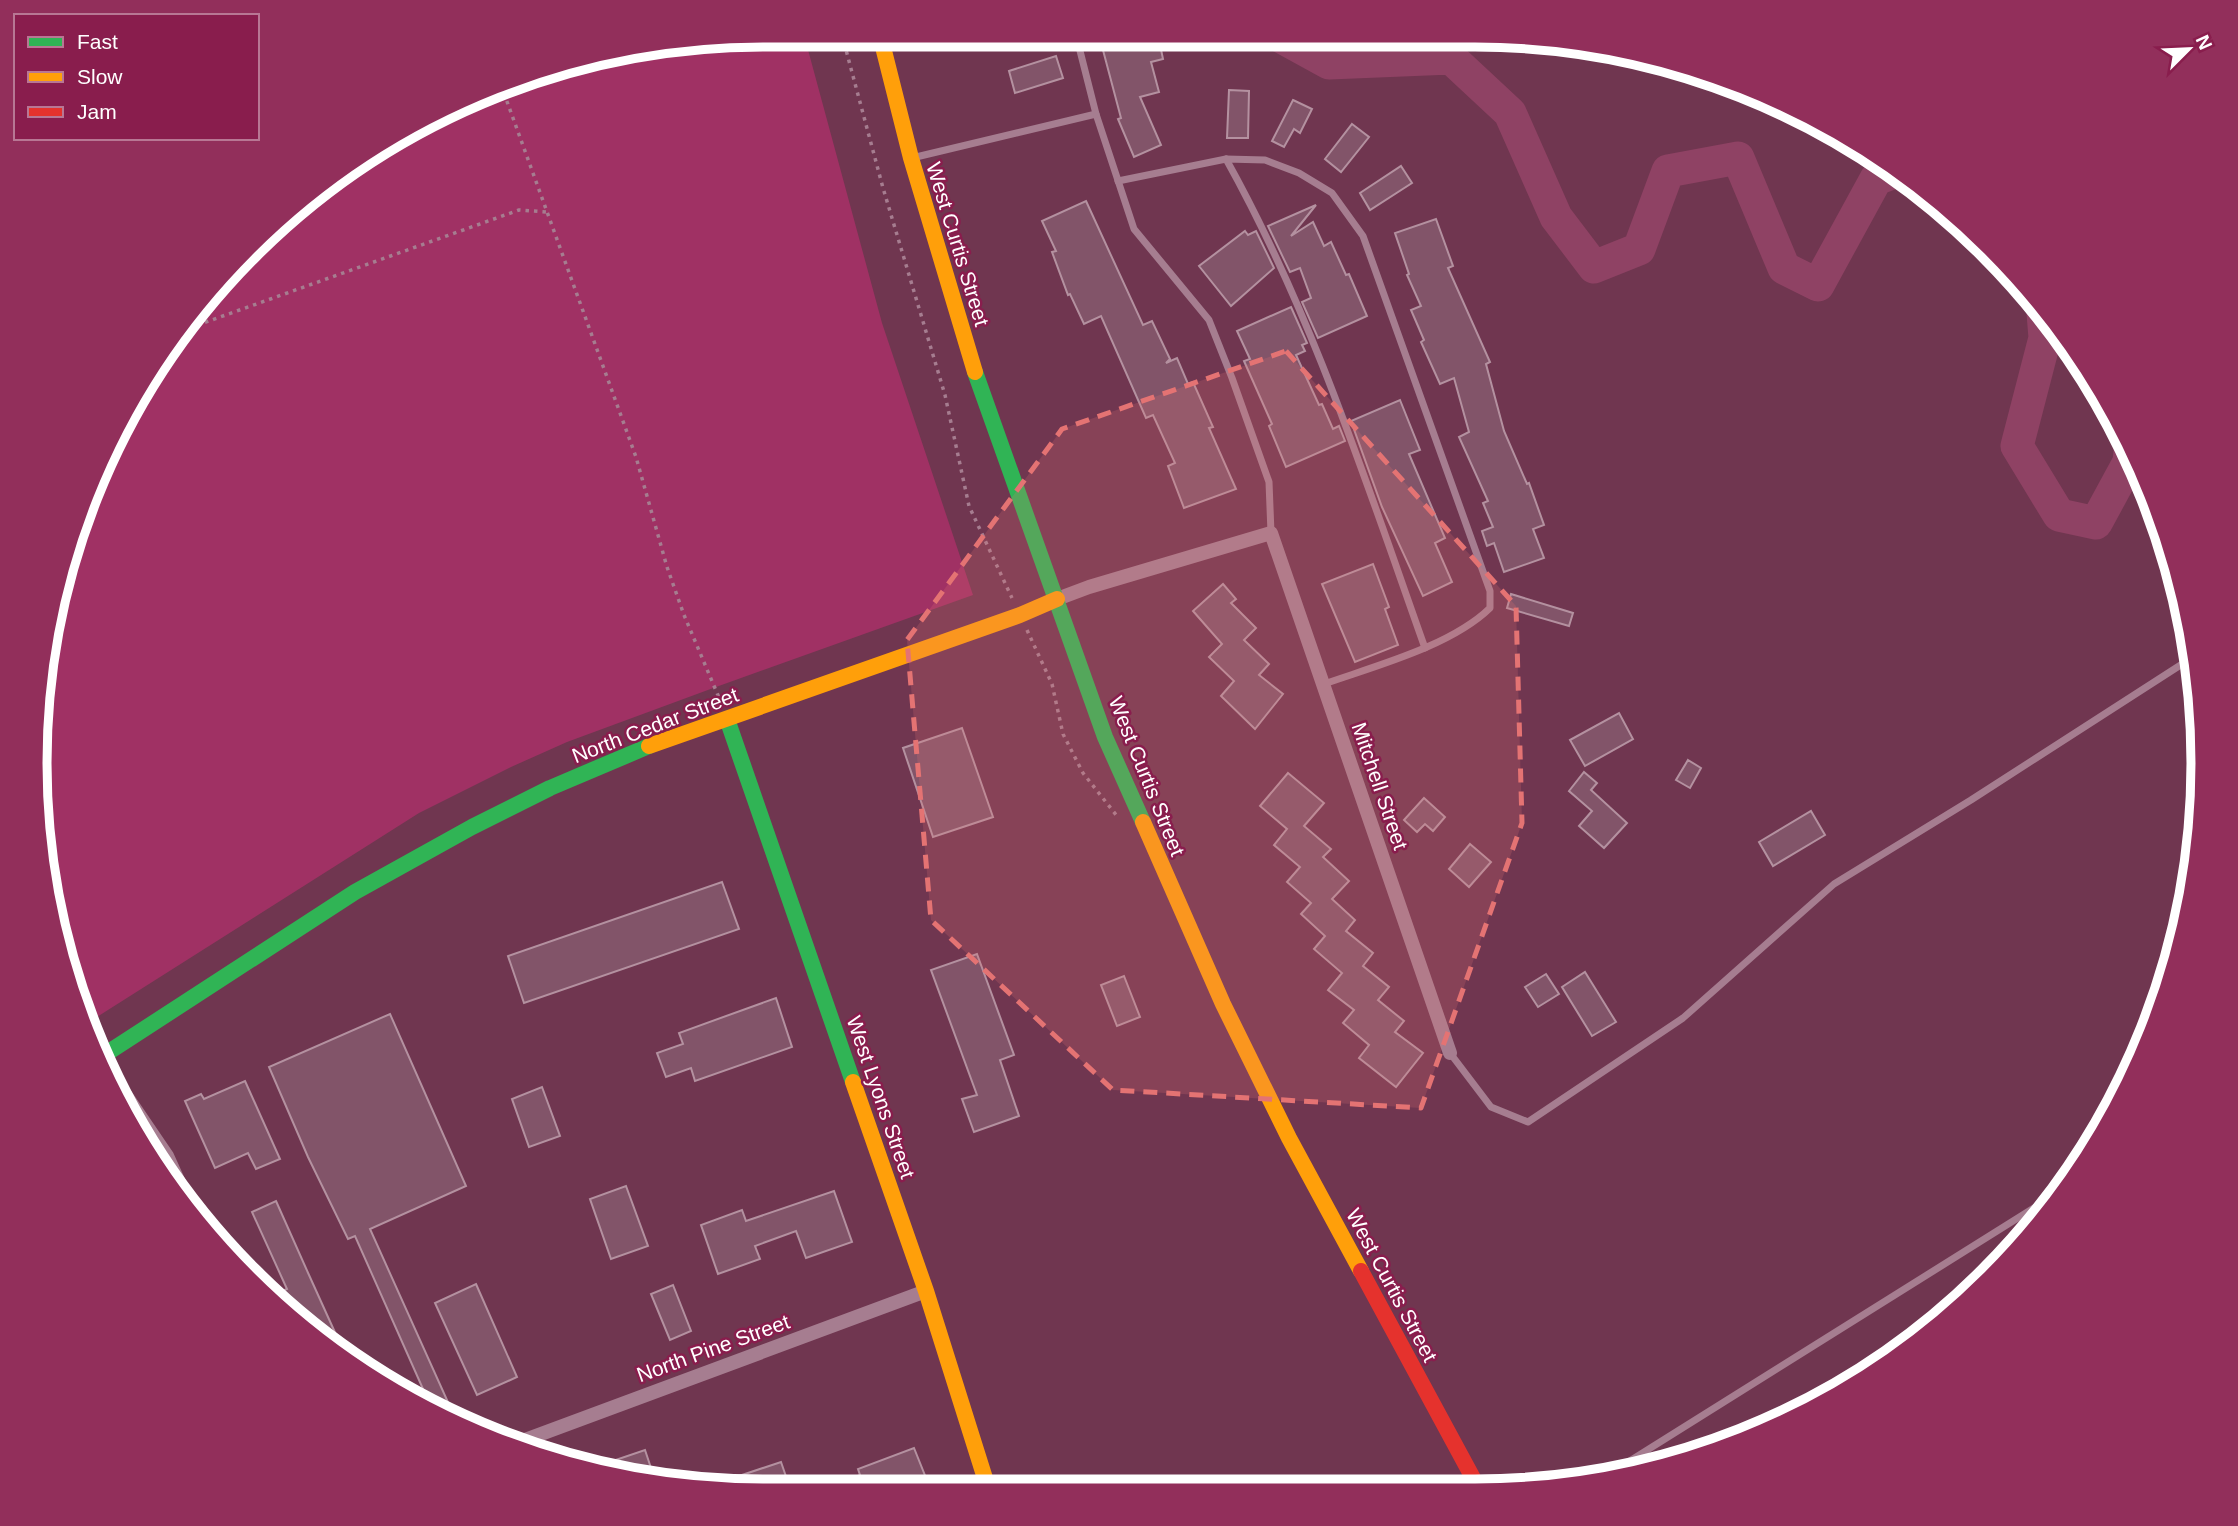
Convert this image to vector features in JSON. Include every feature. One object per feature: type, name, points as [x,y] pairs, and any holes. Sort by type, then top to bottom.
[{"type":"street","name":"West Curtis Street","points":[[883,47],[911,158],[984,400],[1105,737],[1223,1004],[1302,1162],[1473,1479]]},
{"type":"street","name":"North Cedar Street","points":[[109,1053],[355,892],[472,827],[550,788],[640,749],[1020,615],[1089,587],[1271,533]]},
{"type":"street","name":"Mitchell Street","points":[[1271,533],[1450,1053]]},
{"type":"street","name":"West Lyons Street","points":[[727,719],[926,1291],[985,1479]]},
{"type":"street","points":[[141,1118],[171,1166]]},
{"type":"street","name":"North Pine Street","points":[[528,1439],[926,1291]]},
{"type":"lane","points":[[1079,47],[1096,114],[1134,229],[1209,320],[1269,482],[1271,533]]},
{"type":"lane","points":[[911,158],[1096,114]]},
{"type":"lane","points":[[1118,181],[1226,159],[1265,160],[1299,173],[1332,193],[1363,236],[1490,591],[1490,608],[1477,621],[1424,648],[1323,685]]},
{"type":"lane","points":[[1226,159],[1257,215],[1327,374],[1424,648]]},
{"type":"lane","points":[[1450,1053],[1491,1107],[1528,1122],[1683,1018],[1834,884],[1971,800],[2184,662]]},
{"type":"lane","points":[[1629,1462],[2037,1206]]},
{"type":"path","points":[[505,96],[636,457],[667,567],[684,615],[727,719]]},
{"type":"path","points":[[196,326],[519,210],[546,212]]},
{"type":"highlighted area","points":[[1286,351],[1516,606],[1522,823],[1421,1108],[1113,1090],[931,920],[907,640],[1062,429]]},
{"type":"shaded area","points":[[807,47],[882,323],[973,595],[567,742],[419,813],[95,1018],[72,948],[53,856],[47,763],[49,716],[53,670],[72,578],[85,533],[121,446],[168,365],[225,291],[291,225],[327,195],[405,143],[446,121],[533,85],[623,61],[716,49]]},
{"type":"building","points":[[1102,47],[1160,47],[1163,59],[1151,62],[1159,92],[1140,97],[1161,145],[1134,157],[1118,119],[1121,118]]},
{"type":"building","points":[[1056,56],[1063,78],[1015,93],[1009,71]]},
{"type":"building","points":[[1229,90],[1249,91],[1248,138],[1227,138]]},
{"type":"building","points":[[1293,100],[1312,109],[1300,133],[1294,129],[1284,147],[1272,141]]},
{"type":"building","points":[[1352,124],[1369,137],[1341,172],[1325,159]]},
{"type":"building","points":[[1401,166],[1412,183],[1370,210],[1360,193]]},
{"type":"building","points":[[1086,201],[1143,325],[1152,321],[1170,359],[1166,363],[1177,358],[1188,384],[1193,382],[1213,427],[1209,428],[1236,489],[1184,508],[1168,466],[1175,463],[1153,415],[1146,418],[1101,316],[1084,324],[1070,294],[1068,295],[1052,252],[1056,251],[1042,221]]},
{"type":"building","points":[[1316,205],[1291,236],[1313,222],[1324,246],[1331,242],[1346,275],[1349,274],[1367,316],[1318,338],[1302,302],[1311,298],[1300,268],[1290,272],[1268,226]]},
{"type":"building","points":[[1436,219],[1453,266],[1448,268],[1490,362],[1486,364],[1504,431],[1527,484],[1529,483],[1544,525],[1533,529],[1544,558],[1504,572],[1494,543],[1487,546],[1482,531],[1493,527],[1483,503],[1488,501],[1459,437],[1469,432],[1454,378],[1440,384],[1421,342],[1424,340],[1411,310],[1421,306],[1407,275],[1409,274],[1395,233]]},
{"type":"building","points":[[1245,231],[1248,235],[1256,231],[1274,268],[1231,306],[1199,266]]},
{"type":"building","points":[[1291,307],[1307,343],[1302,345],[1305,351],[1296,355],[1319,405],[1322,404],[1333,429],[1339,426],[1345,441],[1286,467],[1269,426],[1272,424],[1244,361],[1250,359],[1237,331]]},
{"type":"building","points":[[1400,400],[1420,450],[1409,454],[1445,538],[1435,543],[1452,582],[1423,596],[1382,507],[1351,421]]},
{"type":"building","points":[[1373,564],[1389,607],[1385,609],[1398,645],[1355,662],[1322,584]]},
{"type":"building","points":[[1223,584],[1236,599],[1231,603],[1256,628],[1244,640],[1269,664],[1259,675],[1283,694],[1255,729],[1221,696],[1234,681],[1209,657],[1222,644],[1193,611]]},
{"type":"building","points":[[1511,594],[1573,613],[1569,626],[1507,608]]},
{"type":"building","points":[[1619,713],[1633,739],[1585,766],[1570,740]]},
{"type":"building","points":[[962,728],[993,817],[933,837],[903,748]]},
{"type":"building","points":[[1688,760],[1701,768],[1690,788],[1676,780]]},
{"type":"building","points":[[1584,772],[1597,783],[1591,790],[1627,823],[1604,848],[1579,826],[1592,811],[1569,791]]},
{"type":"building","points":[[1288,773],[1324,803],[1304,826],[1331,849],[1323,857],[1349,881],[1332,899],[1355,920],[1346,931],[1373,953],[1363,966],[1389,987],[1378,1000],[1404,1021],[1395,1032],[1423,1053],[1396,1087],[1359,1058],[1369,1045],[1343,1023],[1354,1010],[1328,990],[1342,973],[1314,949],[1325,936],[1301,914],[1311,903],[1287,882],[1300,867],[1274,845],[1287,829],[1260,806]]},
{"type":"building","points":[[1424,798],[1445,817],[1433,831],[1425,824],[1417,832],[1404,820]]},
{"type":"building","points":[[1811,811],[1825,835],[1773,866],[1759,842]]},
{"type":"building","points":[[1470,844],[1491,862],[1469,887],[1449,869]]},
{"type":"building","points":[[722,882],[739,929],[524,1003],[508,956]]},
{"type":"building","points":[[977,954],[1014,1055],[1000,1060],[1019,1116],[974,1132],[962,1099],[977,1095],[931,970]]},
{"type":"building","points":[[1585,972],[1616,1022],[1592,1036],[1562,987]]},
{"type":"building","points":[[1546,974],[1559,994],[1538,1007],[1525,987]]},
{"type":"building","points":[[1124,976],[1140,1017],[1117,1026],[1101,985]]},
{"type":"building","points":[[776,998],[792,1047],[695,1081],[691,1068],[666,1077],[657,1053],[683,1044],[679,1033]]},
{"type":"building","points":[[390,1014],[466,1186],[370,1229],[450,1407],[425,1394],[355,1236],[348,1239],[308,1157],[269,1067]]},
{"type":"building","points":[[245,1081],[280,1159],[256,1169],[248,1153],[215,1168],[185,1101],[201,1094],[204,1099]]},
{"type":"building","points":[[542,1087],[560,1136],[529,1147],[512,1099]]},
{"type":"building","points":[[626,1186],[648,1246],[611,1259],[590,1199]]},
{"type":"building","points":[[834,1191],[852,1242],[806,1258],[796,1231],[755,1246],[760,1259],[718,1274],[701,1225],[742,1210],[746,1221]]},
{"type":"building","points":[[276,1201],[338,1339],[281,1292],[287,1289],[252,1212]]},
{"type":"building","points":[[476,1284],[517,1377],[477,1395],[435,1303]]},
{"type":"building","points":[[673,1285],[691,1331],[670,1340],[651,1294]]},
{"type":"building","points":[[914,1448],[926,1479],[850,1479],[860,1475],[858,1469]]},
{"type":"building","points":[[645,1450],[652,1470],[623,1465],[610,1462]]},
{"type":"building","points":[[781,1462],[787,1479],[763,1479],[736,1477]]},
{"type":"waterway","points":[[1300,47],[1329,63],[1451,58],[1510,113],[1556,217],[1594,267],[1639,249],[1668,171],[1738,158],[1784,268],[1818,285],[1876,179],[1884,176]]},
{"type":"waterway","points":[[2044,329],[2045,338],[2017,446],[2059,515],[2096,523],[2126,467]]},
{"type":"traffic: fast","points":[[975,372],[1105,737],[1143,822]]},
{"type":"traffic: fast","points":[[727,719],[853,1082]]},
{"type":"traffic: fast","points":[[109,1052],[355,892],[472,827],[550,788],[649,746]]},
{"type":"traffic: slow","points":[[883,47],[911,158],[975,372]]},
{"type":"traffic: slow","points":[[649,746],[1020,615],[1057,599]]},
{"type":"traffic: slow","points":[[1143,822],[1223,1004],[1289,1138],[1361,1271]]},
{"type":"traffic: slow","points":[[853,1082],[926,1291],[985,1479]]},
{"type":"traffic: jam","points":[[1361,1271],[1474,1479]]}]
